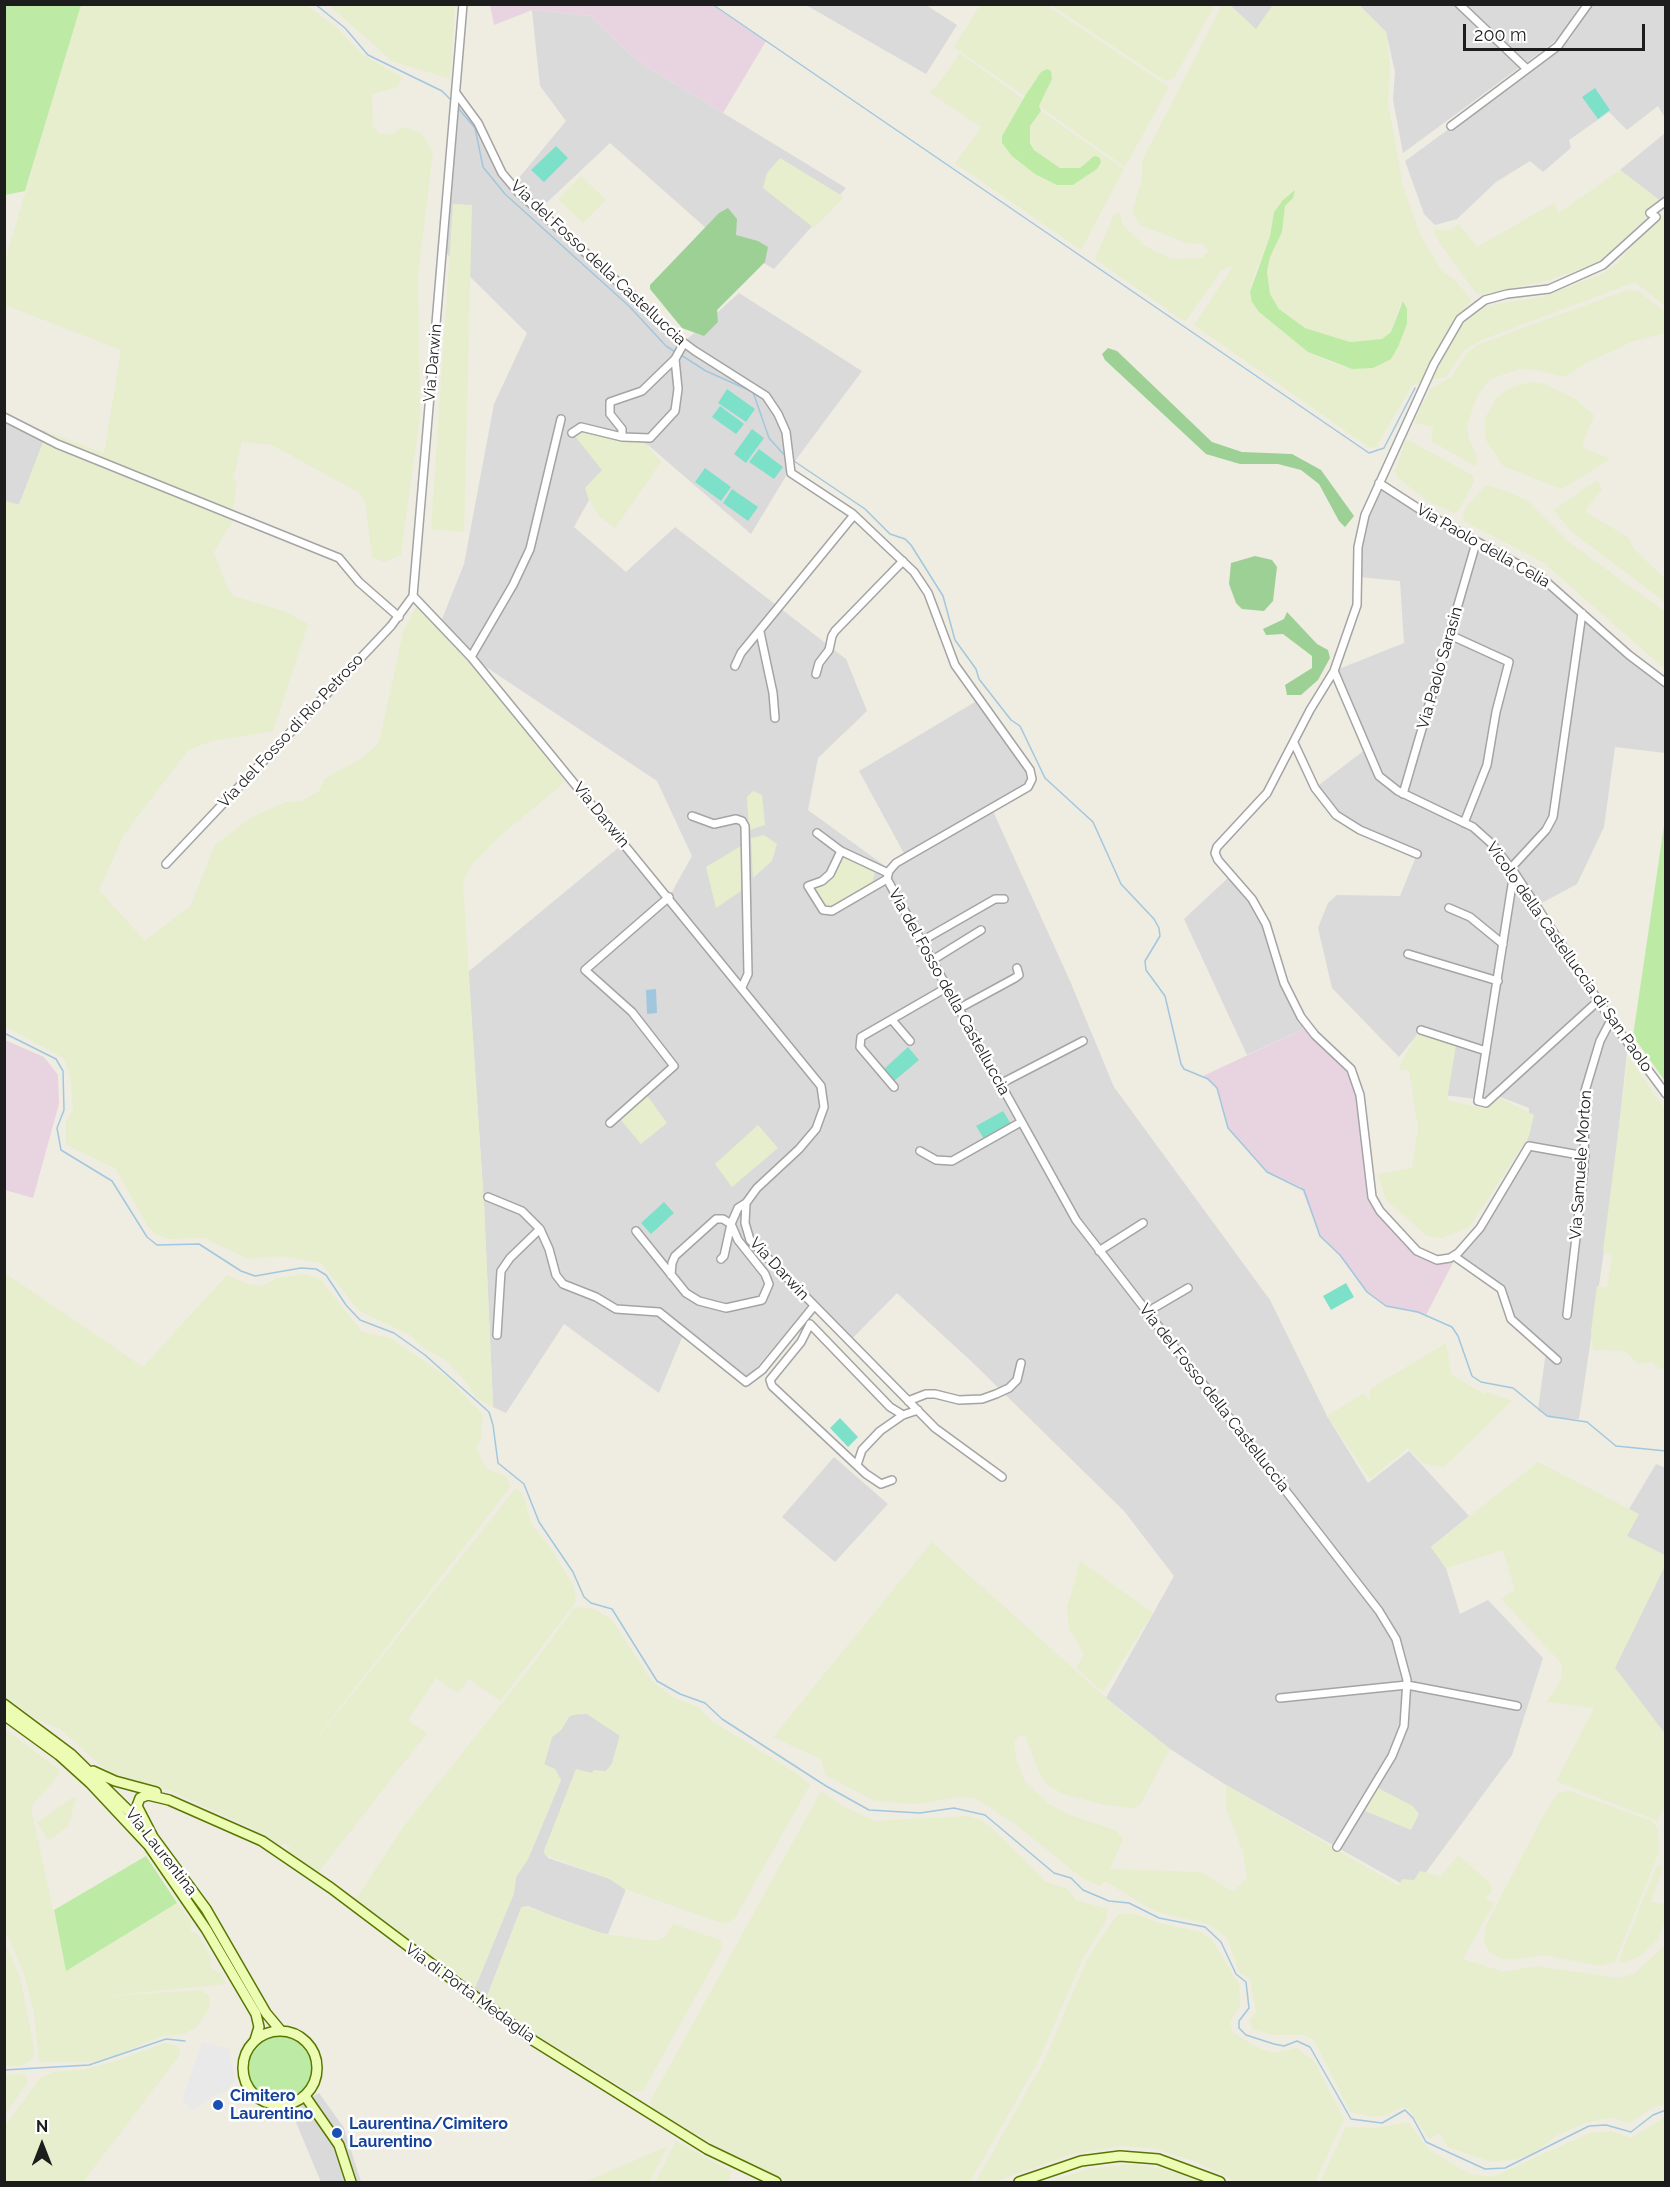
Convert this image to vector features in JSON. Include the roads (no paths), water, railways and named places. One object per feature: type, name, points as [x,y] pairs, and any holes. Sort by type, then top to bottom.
[{"type":"main road","name":"Via Laurentina","points":[[4,1704],[55,1740],[132,1812],[206,1909],[266,2013],[281,2031]]},
{"type":"main road","name":"Via Laurentina","points":[[4,1715],[59,1755],[90,1783],[149,1846],[206,1929],[256,2014],[259,2027],[255,2040]]},
{"type":"main road","name":"Via di Porta Medaglia","points":[[83,1765],[109,1779],[152,1791],[247,1833],[276,1849],[534,2041],[707,2149],[776,2182]]},
{"type":"main road","name":"Via di Porta Medaglia","points":[[153,1837],[138,1810],[138,1800],[148,1795],[169,1800]]},
{"type":"main road","points":[[281,2031],[300,2036],[313,2050],[317,2060],[316,2079],[305,2096],[285,2105],[273,2105],[253,2094],[243,2073],[243,2061],[255,2040],[266,2033],[281,2031]]},
{"type":"main road","points":[[305,2096],[339,2145],[351,2182]]},
{"type":"main road","points":[[1020,2182],[1081,2161],[1120,2156],[1158,2159],[1221,2182]]},
{"type":"street","name":"Via Darwin","points":[[463,4],[413,596],[471,657],[816,1078],[825,1101],[821,1118],[813,1133],[757,1188],[746,1203],[745,1224],[750,1240],[950,1441],[1002,1477]]},
{"type":"street","points":[[1459,4],[1526,68]]},
{"type":"street","points":[[1451,126],[1564,41],[1588,4]]},
{"type":"street","name":"Via del Fosso della Castelluccia","points":[[456,93],[478,123],[502,173],[518,192],[684,343],[766,396],[785,429],[789,466],[797,479],[854,515],[903,561],[928,592],[955,665],[1008,736],[1032,777],[1027,789],[900,861],[887,876],[920,942],[1069,1208],[1384,1619],[1399,1645],[1407,1684],[1406,1715],[1398,1744],[1337,1847]]},
{"type":"street","points":[[1585,1156],[1535,1145],[1528,1147],[1480,1227],[1454,1256],[1437,1260],[1421,1254],[1374,1202],[1368,1180],[1360,1095],[1353,1073],[1343,1059],[1320,1040],[1301,1017],[1284,983],[1264,919],[1248,894],[1215,856],[1217,846],[1267,794],[1310,710],[1334,671],[1357,605],[1361,528],[1379,483],[1434,364],[1453,329],[1468,311],[1494,297],[1549,289],[1565,284],[1603,265],[1656,217],[1650,213],[1665,201]]},
{"type":"street","points":[[622,437],[622,429],[610,414],[610,402],[642,391],[676,355],[684,343]]},
{"type":"street","points":[[572,433],[581,427],[589,427],[622,437],[650,438],[675,411],[678,389],[676,355]]},
{"type":"street","points":[[4,417],[57,444],[339,558],[359,582],[399,617]]},
{"type":"street","points":[[471,657],[513,585],[530,549],[561,419]]},
{"type":"street","name":"Via Paolo della Celia","points":[[1379,483],[1476,543],[1541,577],[1665,683]]},
{"type":"street","points":[[735,666],[741,653],[854,515]]},
{"type":"street","name":"Via Paolo Sarasin","points":[[1403,794],[1476,543]]},
{"type":"street","points":[[816,674],[819,663],[829,650],[835,631],[903,561]]},
{"type":"street","name":"Via del Fosso di Rio Petroso","points":[[165,864],[399,617],[413,596]]},
{"type":"street","points":[[1582,613],[1553,817],[1546,830],[1512,870],[1498,981],[1477,1099],[1481,1103],[1486,1103],[1598,1001]]},
{"type":"street","points":[[760,632],[776,718]]},
{"type":"street","points":[[1450,635],[1509,663],[1496,712],[1487,765],[1464,823]]},
{"type":"street","name":"Vicolo della Castelluccia di San Paolo","points":[[1334,671],[1376,771],[1388,784],[1403,794],[1464,823],[1489,841],[1512,870],[1598,1001],[1665,1094]]},
{"type":"street","points":[[1294,743],[1321,798],[1336,815],[1360,830],[1417,854]]},
{"type":"street","points":[[692,816],[714,824],[736,819],[742,821],[745,826],[748,974],[742,987]]},
{"type":"street","points":[[817,834],[841,851],[887,876],[832,911],[823,910],[808,886],[822,881],[830,874],[841,851]]},
{"type":"street","points":[[610,1123],[674,1066],[637,1017],[585,970],[669,897]]},
{"type":"street","points":[[920,942],[995,900],[1004,899]]},
{"type":"street","points":[[1449,908],[1470,917],[1503,944]]},
{"type":"street","points":[[931,961],[981,930]]},
{"type":"street","points":[[1408,954],[1498,981]]},
{"type":"street","points":[[958,1009],[1015,978],[1019,975],[1017,968]]},
{"type":"street","points":[[894,1087],[859,1043],[861,1037],[946,988]]},
{"type":"street","points":[[892,1020],[910,1041]]},
{"type":"street","name":"Via Samuele Morton","points":[[1568,1315],[1585,1156],[1586,1083],[1600,1041],[1611,1020]]},
{"type":"street","points":[[1420,1030],[1486,1051]]},
{"type":"street","points":[[1000,1084],[1083,1041]]},
{"type":"street","points":[[920,1151],[936,1160],[952,1161],[1021,1122]]},
{"type":"street","points":[[488,1197],[522,1211],[540,1229],[546,1240],[556,1275],[563,1284],[596,1297],[616,1309],[659,1312],[746,1382],[762,1370],[814,1306]]},
{"type":"street","points":[[721,1258],[724,1256],[731,1224],[738,1208],[746,1203]]},
{"type":"street","points":[[636,1232],[671,1276],[686,1293],[711,1305],[726,1308],[762,1300],[769,1284],[765,1274],[738,1240],[731,1224],[723,1219],[712,1221],[675,1256],[671,1276]]},
{"type":"street","points":[[1100,1251],[1143,1223]]},
{"type":"street","points":[[497,1335],[501,1271],[515,1253],[540,1229]]},
{"type":"street","points":[[531,1240],[546,1240]]},
{"type":"street","points":[[1454,1256],[1501,1289],[1511,1319],[1557,1360]]},
{"type":"street","points":[[1147,1312],[1188,1288]]},
{"type":"street","points":[[892,1480],[878,1483],[770,1383],[801,1342],[810,1324],[890,1407],[903,1415]]},
{"type":"street","points":[[908,1401],[935,1394],[960,1400],[989,1396],[1009,1388],[1017,1380],[1021,1363]]},
{"type":"street","points":[[857,1465],[862,1450],[880,1431],[903,1415],[918,1410]]},
{"type":"street","points":[[1280,1698],[1407,1684],[1518,1706]]},
{"type":"waterway","points":[[315,4],[345,28],[368,55],[442,91],[452,101]]},
{"type":"waterway","points":[[712,4],[1369,453],[1384,448],[1415,388]]},
{"type":"waterway","points":[[457,107],[475,128],[483,167],[505,194],[630,307],[666,346],[677,353]]},
{"type":"waterway","points":[[681,355],[706,371],[753,392],[769,438],[787,458]]},
{"type":"waterway","points":[[791,459],[865,509],[890,534],[905,539],[911,545],[943,596],[955,640],[976,669],[979,679],[1011,720],[1020,726],[1045,778],[1093,822],[1121,884],[1154,919],[1159,928],[1160,936],[1145,961],[1146,970],[1165,996],[1184,1069],[1208,1079],[1217,1088],[1228,1128],[1267,1172],[1304,1190],[1320,1236],[1340,1255],[1367,1292],[1386,1306],[1418,1312],[1452,1327],[1458,1336],[1472,1376],[1481,1382],[1513,1388],[1547,1416],[1587,1422],[1616,1446],[1666,1451]]},
{"type":"waterway","points":[[4,1033],[56,1059],[63,1071],[64,1110],[57,1128],[61,1150],[112,1181],[147,1237],[157,1245],[199,1244],[241,1271],[255,1276],[301,1268],[316,1269],[326,1275],[346,1305],[360,1320],[394,1333],[425,1355],[489,1412],[498,1463],[524,1484],[539,1522],[573,1572],[584,1597],[591,1603],[612,1609],[657,1681],[680,1694],[705,1703],[722,1719],[826,1786],[869,1810],[920,1813],[954,1808],[985,1815],[1054,1873],[1071,1878],[1083,1890],[1109,1901],[1129,1903],[1159,1918],[1205,1927],[1221,1942],[1236,1974],[1246,1982],[1249,2008],[1239,2021],[1239,2028],[1246,2035],[1274,2044],[1284,2046],[1297,2041],[1310,2047],[1351,2119],[1382,2123],[1405,2110],[1413,2118],[1426,2142],[1485,2169],[1505,2168],[1589,2126],[1606,2125],[1631,2132],[1653,2115],[1666,2110]]},
{"type":"waterway","points":[[4,2070],[89,2065],[166,2039],[185,2041]]},
{"type":"place","name":"Cimitero Laurentino","points":[[218,2105]]},
{"type":"place","name":"Laurentina/Cimitero Laurentino","points":[[337,2133]]}]
